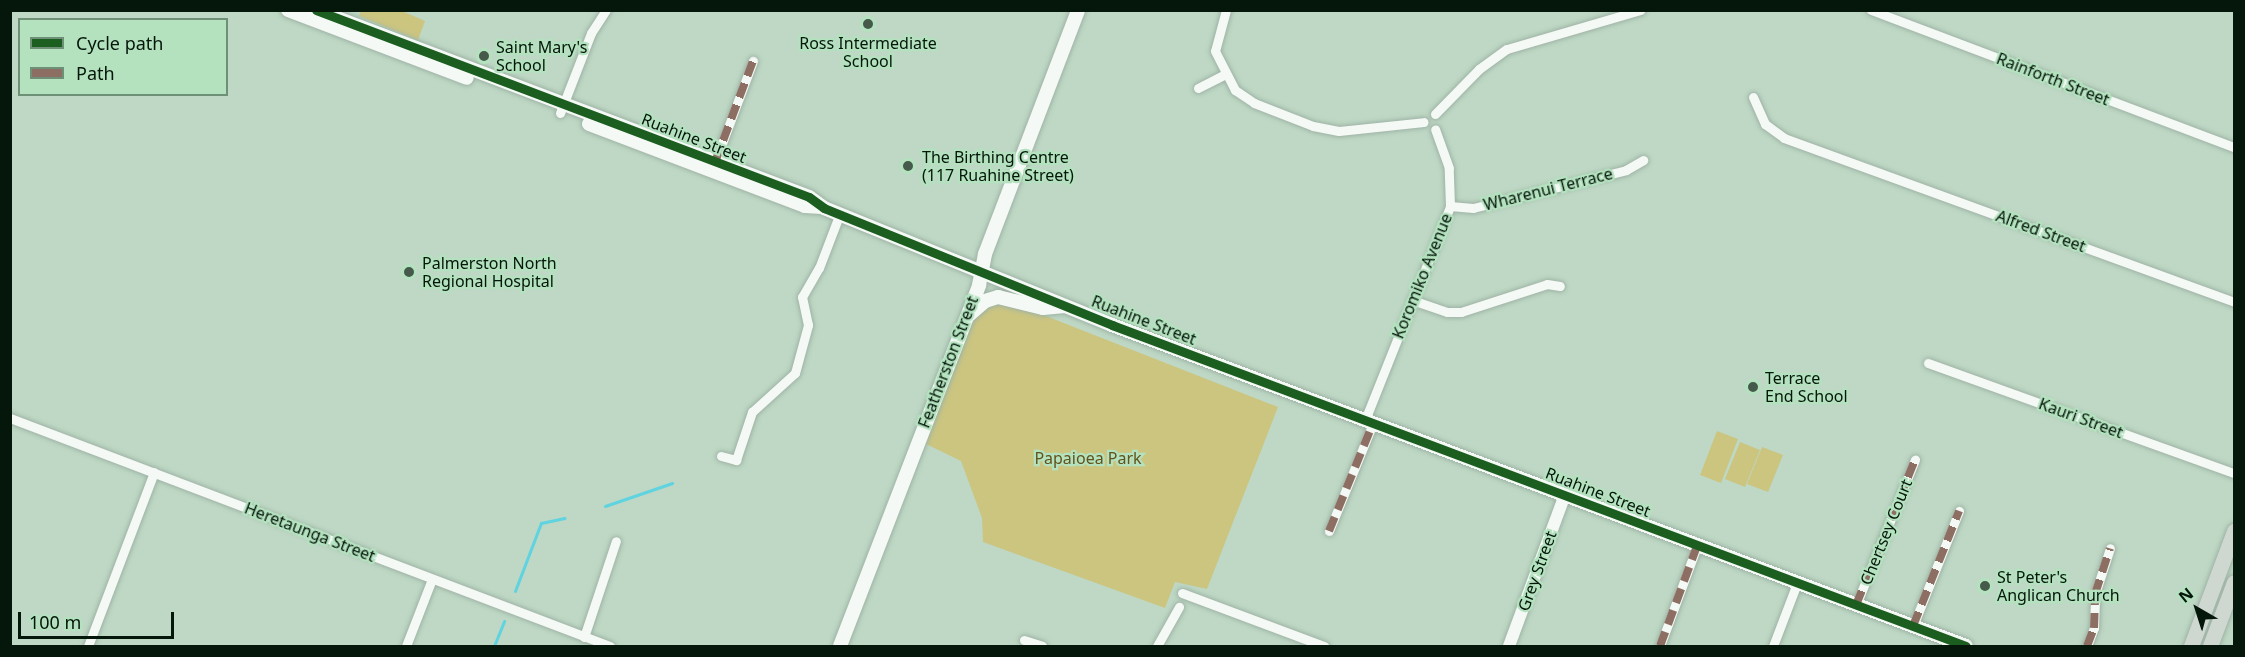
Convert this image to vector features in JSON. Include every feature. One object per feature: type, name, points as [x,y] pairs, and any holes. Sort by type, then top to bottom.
[{"type":"highway","points":[[2191,646],[2235,531]]},
{"type":"highway","points":[[2210,646],[2235,582]]},
{"type":"main road","name":"Ruahine Street","points":[[288,10],[809,197],[824,207],[1070,306],[1697,546],[1966,646]]},
{"type":"main road","name":"Ruahine Street","points":[[316,10],[805,206],[824,207]]},
{"type":"main road","name":"Featherston Street","points":[[840,646],[966,319],[981,270],[1078,10]]},
{"type":"main road","points":[[966,319],[980,304],[998,297],[1043,308],[1070,306]]},
{"type":"street","points":[[561,109],[591,33],[606,10]]},
{"type":"street","points":[[1226,10],[1215,51],[1235,90],[1254,103],[1325,129],[1354,132],[1424,122]]},
{"type":"street","points":[[1436,114],[1440,122],[1435,129],[1428,128],[1424,122],[1426,115],[1436,114],[1455,90],[1507,49],[1640,10]]},
{"type":"street","name":"Rainforth Street","points":[[1871,10],[2235,147]]},
{"type":"street","points":[[715,162],[753,61]]},
{"type":"street","points":[[1198,88],[1225,74]]},
{"type":"street","name":"Alfred Street","points":[[1753,97],[1765,124],[1775,134],[2235,302]]},
{"type":"street","name":"Koromiko Avenue","points":[[1329,531],[1412,300],[1450,206],[1449,168],[1435,129]]},
{"type":"street","name":"Wharenui Terrace","points":[[1450,206],[1473,208],[1626,170],[1643,160]]},
{"type":"street","points":[[721,456],[736,460],[752,412],[795,373],[809,317],[802,297],[819,268],[840,213]]},
{"type":"street","points":[[1412,300],[1447,312],[1461,312],[1547,284],[1560,285]]},
{"type":"street","name":"Kauri Street","points":[[1928,363],[2235,473]]},
{"type":"street","name":"Heretaunga Street","points":[[10,418],[610,646]]},
{"type":"street","name":"Chertsey Court","points":[[1856,605],[1916,460]]},
{"type":"street","points":[[88,646],[154,472]]},
{"type":"street","name":"Grey Street","points":[[1509,646],[1565,495]]},
{"type":"street","points":[[1913,626],[1959,511]]},
{"type":"street","points":[[584,637],[616,542]]},
{"type":"street","points":[[1660,646],[1697,546]]},
{"type":"street","points":[[2087,646],[2094,628],[2095,594],[2110,548]]},
{"type":"street","points":[[406,646],[432,579]]},
{"type":"street","points":[[1773,646],[1797,583]]},
{"type":"street","points":[[1182,593],[1311,644],[1324,646]]},
{"type":"street","points":[[1156,646],[1179,607]]},
{"type":"street","points":[[1024,640],[1042,646]]},
{"type":"green space","points":[[361,11],[402,11],[425,21],[418,40],[359,16]]},
{"type":"green space","name":"Papaioea Park","points":[[982,291],[1278,407],[1207,589],[1175,582],[1165,608],[983,542],[982,518],[961,461],[926,444]]},
{"type":"green space","points":[[1717,431],[1738,439],[1721,483],[1700,475]]},
{"type":"green space","points":[[1740,442],[1760,450],[1745,487],[1725,479]]},
{"type":"green space","points":[[1762,447],[1783,455],[1768,492],[1747,484]]},
{"type":"waterway","points":[[605,506],[672,483]]},
{"type":"waterway","points":[[515,591],[541,523],[564,518]]},
{"type":"waterway","points":[[494,646],[504,621]]},
{"type":"marked path","points":[[715,162],[753,61]]},
{"type":"marked path","points":[[1329,531],[1373,423]]},
{"type":"marked path","points":[[1856,605],[1915,460]]},
{"type":"marked path","points":[[1913,626],[1959,511]]},
{"type":"marked path","points":[[1660,646],[1697,546]]},
{"type":"marked path","points":[[2087,646],[2094,628],[2095,594],[2110,548]]},
{"type":"cycle path","points":[[316,10],[809,197],[824,208],[1112,325],[1966,646]]},
{"type":"place","name":"Ross Intermediate School","points":[[868,24]]},
{"type":"place","name":"Saint Mary's School","points":[[484,56]]},
{"type":"place","name":"The Birthing Centre (117 Ruahine Street)","points":[[908,166]]},
{"type":"place","name":"Palmerston North Regional Hospital","points":[[409,272]]},
{"type":"place","name":"Terrace End School","points":[[1753,387]]},
{"type":"place","name":"St Peter's Anglican Church","points":[[1985,586]]}]
